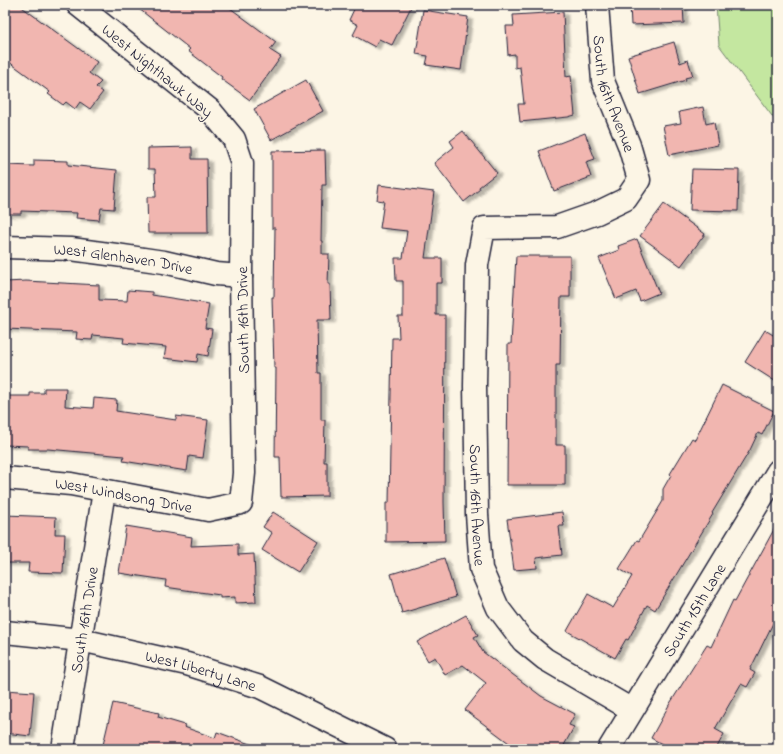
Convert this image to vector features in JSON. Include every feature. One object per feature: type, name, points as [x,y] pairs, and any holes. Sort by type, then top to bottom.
[{"type":"street","name":"West Nighthawk Way","points":[[78,5],[210,110],[234,139]]},
{"type":"street","name":"South 16th Avenue","points":[[597,5],[603,81],[629,145],[639,180],[626,199],[597,213],[557,227],[484,228],[477,265],[475,386],[477,514],[481,569],[498,608],[523,641],[545,659],[632,710]]},
{"type":"street","name":"South 16th Drive","points":[[234,139],[242,163],[241,276],[244,473],[241,503]]},
{"type":"street","name":"West Glenhaven Drive","points":[[5,248],[71,249],[164,262],[216,274],[241,276]]},
{"type":"street","name":"South 15th Lane","points":[[609,749],[778,471]]},
{"type":"street","name":"West Windsong Drive","points":[[5,478],[71,484],[208,510],[241,503]]},
{"type":"street","name":"South 16th Drive","points":[[63,749],[104,491]]},
{"type":"street","name":"West Liberty Lane","points":[[5,632],[81,640],[187,664],[260,687],[385,749]]},
{"type":"green space","points":[[716,5],[778,5],[778,124],[719,45]]},
{"type":"building","points":[[5,5],[19,5],[97,62],[89,73],[101,82],[96,87],[103,92],[90,109],[80,102],[75,109],[66,102],[63,105],[48,94],[50,92],[5,59]]},
{"type":"building","points":[[134,5],[226,5],[276,42],[270,50],[281,57],[250,100],[221,79],[222,77],[188,51],[190,49]]},
{"type":"building","points":[[356,5],[412,5],[392,45],[379,39],[375,47],[353,35],[358,25],[349,20]]},
{"type":"building","points":[[630,5],[683,5],[684,23],[631,25]]},
{"type":"building","points":[[423,10],[468,17],[461,70],[426,65],[428,56],[416,54]]},
{"type":"building","points":[[563,12],[566,77],[571,76],[575,115],[520,122],[518,104],[524,104],[520,67],[515,68],[515,54],[508,55],[506,26],[514,26],[513,15]]},
{"type":"building","points":[[674,42],[680,63],[688,60],[693,76],[685,78],[686,80],[640,94],[628,56]]},
{"type":"building","points":[[306,80],[323,111],[271,140],[254,109]]},
{"type":"building","points":[[703,107],[706,124],[714,122],[718,145],[669,155],[663,126],[681,123],[679,112]]},
{"type":"building","points":[[463,131],[497,173],[479,187],[480,189],[464,202],[434,163],[454,147],[450,141]]},
{"type":"building","points":[[585,133],[595,159],[586,162],[591,177],[554,191],[539,151]]},
{"type":"building","points":[[192,147],[192,159],[207,159],[208,233],[148,233],[147,197],[156,197],[155,169],[148,169],[148,148]]},
{"type":"building","points":[[325,150],[326,185],[322,185],[321,241],[322,254],[329,254],[328,284],[330,284],[331,320],[317,320],[318,373],[321,373],[321,420],[325,420],[324,462],[327,462],[327,496],[281,497],[280,457],[275,457],[276,368],[274,368],[272,297],[274,297],[275,228],[272,228],[272,151]]},
{"type":"building","points":[[34,160],[68,161],[68,165],[117,170],[114,209],[101,208],[99,220],[76,218],[77,213],[21,211],[21,214],[5,214],[5,165],[34,166]]},
{"type":"building","points":[[692,169],[739,170],[738,211],[690,210]]},
{"type":"building","points":[[379,185],[434,192],[425,258],[442,258],[442,283],[436,283],[436,315],[445,315],[445,541],[386,542],[386,503],[389,503],[392,338],[399,338],[398,316],[403,316],[403,281],[396,281],[395,258],[403,258],[407,231],[380,228],[384,201],[377,200]]},
{"type":"building","points":[[664,204],[705,234],[681,266],[640,236]]},
{"type":"building","points":[[637,239],[659,293],[640,301],[636,291],[616,299],[599,258],[619,250],[618,246]]},
{"type":"building","points":[[516,256],[570,256],[570,297],[561,297],[560,365],[556,365],[556,445],[565,445],[565,485],[507,485],[508,344],[511,344]]},
{"type":"building","points":[[26,281],[99,285],[99,300],[127,301],[128,290],[152,292],[152,295],[209,304],[205,328],[212,329],[208,356],[198,354],[197,362],[164,358],[166,347],[123,343],[124,338],[93,335],[92,340],[76,339],[77,332],[5,329],[5,282]]},
{"type":"building","points":[[765,330],[778,338],[778,383],[745,362]]},
{"type":"building","points":[[722,385],[774,411],[762,435],[758,433],[750,450],[712,513],[713,514],[655,610],[647,605],[628,640],[626,639],[615,658],[567,631],[588,594],[613,608],[632,576],[619,569],[637,540],[639,541],[663,501],[663,489],[671,475],[670,474],[692,438],[695,440]]},
{"type":"building","points":[[44,388],[66,388],[65,406],[93,408],[94,398],[117,400],[116,411],[176,420],[176,416],[208,420],[203,458],[189,456],[187,471],[123,461],[124,456],[48,449],[28,449],[28,446],[5,445],[5,396],[30,396],[30,393],[44,393]]},
{"type":"building","points":[[273,512],[318,541],[298,572],[262,550],[272,533],[263,527]]},
{"type":"building","points":[[562,512],[564,526],[559,526],[562,555],[536,558],[537,568],[514,570],[507,519]]},
{"type":"building","points":[[5,515],[56,517],[55,534],[65,534],[63,573],[28,572],[29,563],[5,563]]},
{"type":"building","points":[[778,522],[778,613],[750,670],[755,673],[747,687],[741,684],[715,729],[724,734],[716,749],[671,749],[651,738],[669,705],[707,645],[711,647],[733,600],[735,601]]},
{"type":"building","points":[[126,526],[192,537],[191,546],[238,544],[238,555],[254,554],[256,602],[235,603],[235,597],[220,598],[220,595],[165,587],[166,580],[119,573]]},
{"type":"building","points":[[444,558],[456,597],[402,613],[391,574]]},
{"type":"building","points":[[466,615],[478,635],[474,637],[483,652],[541,696],[575,714],[569,725],[574,727],[562,749],[517,749],[465,710],[486,683],[463,665],[445,675],[435,657],[428,661],[417,642]]},
{"type":"building","points":[[5,690],[34,692],[30,736],[5,733]]},
{"type":"building","points":[[113,703],[159,713],[158,717],[185,725],[184,727],[215,738],[217,732],[258,747],[258,749],[102,749]]}]
